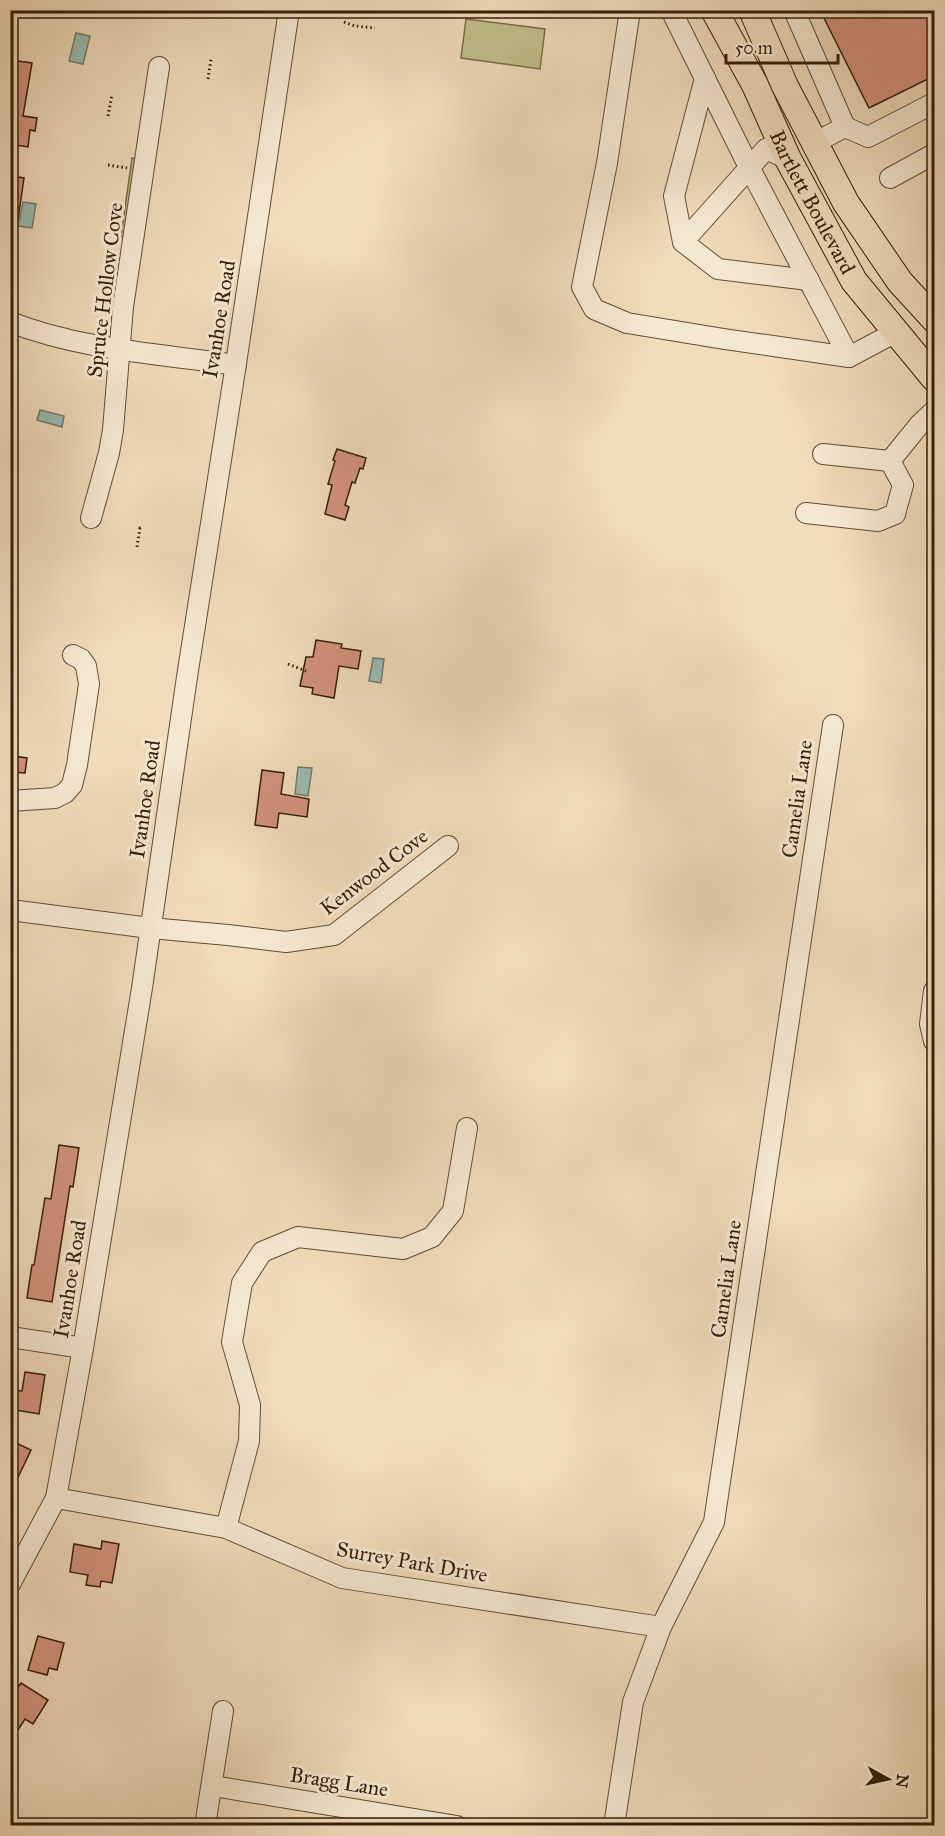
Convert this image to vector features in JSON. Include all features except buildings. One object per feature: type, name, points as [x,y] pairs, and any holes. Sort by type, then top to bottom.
[{"type":"main road","name":"Bartlett Boulevard","points":[[714,10],[755,85],[788,159],[854,281],[934,378]]},
{"type":"main road","name":"Bartlett Boulevard","points":[[759,13],[785,86],[846,202],[900,282],[934,319]]},
{"type":"main road","points":[[788,159],[814,142]]},
{"type":"street","name":"Ivanhoe Road","points":[[10,1584],[56,1498],[84,1348],[289,10]]},
{"type":"street","points":[[630,10],[607,163],[582,287],[594,309],[627,323],[849,357],[896,332]]},
{"type":"street","points":[[671,10],[749,167],[849,357]]},
{"type":"street","points":[[794,10],[845,127],[868,137],[934,103]]},
{"type":"street","name":"Spruce Hollow Cove","points":[[91,518],[113,429],[123,307],[159,67]]},
{"type":"street","points":[[705,78],[674,196],[683,242],[718,269],[809,280]]},
{"type":"street","points":[[814,142],[845,127]]},
{"type":"street","points":[[683,242],[766,149],[788,159]]},
{"type":"street","points":[[890,178],[934,154]]},
{"type":"street","points":[[10,322],[91,346],[236,365]]},
{"type":"street","points":[[890,461],[920,424],[934,411]]},
{"type":"street","points":[[823,454],[890,461]]},
{"type":"street","points":[[807,513],[878,521],[895,514],[903,485],[890,461]]},
{"type":"street","points":[[10,801],[55,798],[65,793],[72,785],[89,684],[86,666],[81,659],[72,655]]},
{"type":"street","name":"Camelia Lane","points":[[614,1826],[633,1702],[661,1627],[714,1522],[833,725]]},
{"type":"street","name":"Kenwood Cove","points":[[10,910],[286,942],[334,935],[448,846]]},
{"type":"street","points":[[934,991],[930,1024],[934,1041]]},
{"type":"street","points":[[225,1528],[249,1441],[249,1405],[232,1342],[242,1283],[262,1252],[298,1237],[403,1249],[432,1237],[453,1211],[467,1128]]},
{"type":"street","points":[[10,1337],[84,1348]]},
{"type":"street","name":"Surrey Park Drive","points":[[56,1498],[225,1528],[342,1578],[661,1627]]},
{"type":"street","points":[[206,1826],[223,1711]]},
{"type":"street","name":"Bragg Lane","points":[[213,1786],[457,1826]]},
{"type":"path","points":[[140,10],[154,10]]},
{"type":"path","points":[[344,22],[355,26],[375,28]]},
{"type":"path","points":[[208,79],[211,59],[213,60]]},
{"type":"path","points":[[108,116],[111,94]]},
{"type":"path","points":[[108,165],[129,168]]},
{"type":"path","points":[[137,547],[140,528],[143,529]]},
{"type":"path","points":[[288,664],[306,671]]},
{"type":"shaded area","points":[[466,19],[545,29],[540,69],[461,58]]},
{"type":"shaded area","points":[[132,158],[136,159],[124,237],[121,237]]},
{"type":"water","points":[[76,33],[90,36],[83,64],[69,61]]},
{"type":"water","points":[[23,202],[36,204],[32,228],[18,226]]},
{"type":"water","points":[[40,410],[64,416],[62,427],[37,420]]},
{"type":"water","points":[[373,658],[384,659],[381,683],[369,681]]},
{"type":"water","points":[[298,767],[312,768],[308,796],[295,794]]}]
